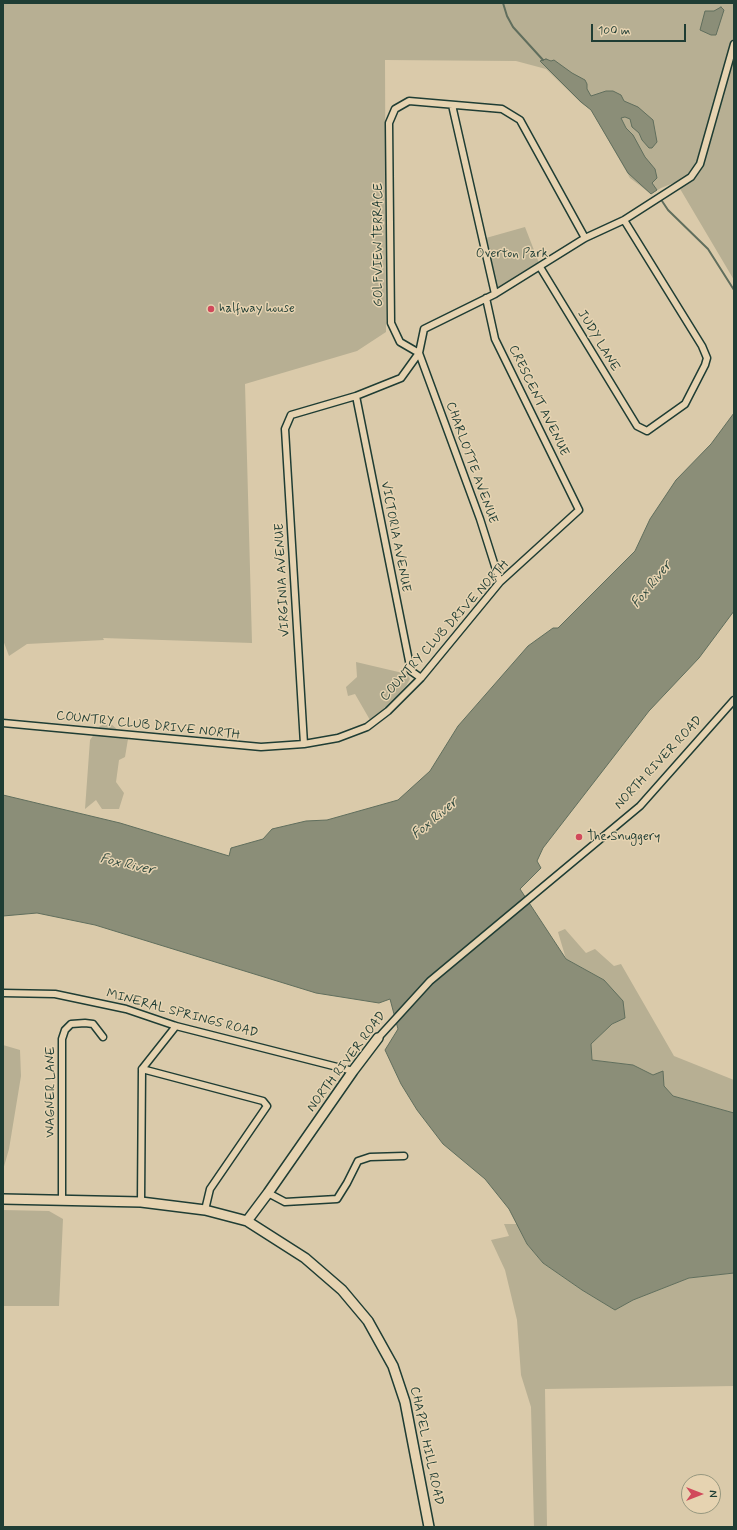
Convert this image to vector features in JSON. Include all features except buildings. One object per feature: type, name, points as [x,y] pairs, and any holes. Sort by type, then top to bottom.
[{"type":"street","points":[[356,396],[401,378],[419,353],[424,329],[495,294],[585,238],[624,220],[691,176],[700,164],[734,44]]},
{"type":"street","name":"GOLFVIEW TERRACE","points":[[419,353],[400,342],[391,323],[389,123],[395,109],[409,101],[452,105]]},
{"type":"street","points":[[495,294],[452,105],[502,109],[520,120],[585,238]]},
{"type":"street","name":"JUDY LANE","points":[[540,267],[637,426],[647,431],[685,404],[705,365],[707,358],[702,346],[624,220]]},
{"type":"street","name":"CRESCENT AVENUE","points":[[486,298],[495,339],[579,510]]},
{"type":"street","name":"CHARLOTTE AVENUE","points":[[419,353],[480,519],[500,582]]},
{"type":"street","name":"VIRGINIA AVENUE","points":[[304,744],[285,429],[291,415],[356,396]]},
{"type":"street","name":"VICTORIA AVENUE","points":[[356,396],[411,671],[421,678]]},
{"type":"street","name":"COUNTRY CLUB DRIVE NORTH","points":[[3,723],[261,747],[304,744],[338,738],[367,727],[388,711],[421,678],[500,582],[579,510]]},
{"type":"street","name":"NORTH RIVER ROAD","points":[[247,1221],[378,1038],[430,981],[640,806],[733,705]]},
{"type":"street","name":"MINERAL SPRINGS ROAD","points":[[3,993],[55,994],[126,1008],[176,1026],[353,1071]]},
{"type":"street","name":"WAGNER LANE","points":[[62,1200],[62,1038],[65,1030],[71,1024],[85,1023],[93,1024],[103,1037]]},
{"type":"street","points":[[141,1202],[142,1069],[176,1026]]},
{"type":"street","points":[[142,1069],[263,1101],[267,1106],[210,1189],[205,1210]]},
{"type":"street","points":[[268,1193],[285,1202],[337,1199],[358,1161],[370,1157],[404,1156]]},
{"type":"street","points":[[3,1199],[141,1202],[205,1210],[247,1221]]},
{"type":"street","name":"CHAPEL HILL ROAD","points":[[247,1221],[305,1258],[342,1290],[368,1320],[394,1366],[405,1402],[429,1527]]},
{"type":"green space","points":[[3,3],[734,3],[734,280],[676,182],[651,194],[630,178],[591,110],[580,102],[546,69],[516,61],[385,60],[386,332],[357,351],[245,384],[252,643],[103,638],[104,640],[27,644],[9,656],[3,640]]},
{"type":"green space","name":"Overton Park","points":[[525,227],[539,263],[497,290],[486,238]]},
{"type":"green space","points":[[356,662],[407,674],[410,679],[406,686],[386,708],[370,720],[355,694],[348,696],[346,687],[357,677]]},
{"type":"green space","points":[[110,723],[128,739],[125,757],[119,760],[116,782],[124,793],[119,809],[102,809],[96,800],[85,809],[90,740],[100,726]]},
{"type":"green space","points":[[565,929],[586,953],[595,949],[614,966],[621,964],[674,1056],[734,1080],[734,1113],[673,1096],[653,1075],[633,1065],[592,1060],[591,1044],[612,1024],[625,1018],[604,980],[566,959],[558,932]]},
{"type":"green space","points":[[3,1045],[20,1050],[21,1076],[9,1149],[3,1170]]},
{"type":"green space","points":[[3,1210],[49,1211],[63,1219],[59,1306],[3,1306]]},
{"type":"green space","points":[[504,1224],[517,1224],[527,1244],[543,1263],[582,1290],[615,1310],[633,1300],[689,1278],[734,1273],[734,1386],[545,1389],[547,1527],[534,1527],[531,1407],[521,1375],[517,1320],[505,1270],[491,1240],[509,1236]]},
{"type":"water","points":[[721,7],[724,10],[716,35],[711,35],[700,30],[705,11],[714,11]]},
{"type":"water","points":[[546,59],[551,61],[554,60],[585,80],[587,89],[591,96],[606,91],[613,91],[621,95],[624,101],[638,107],[653,120],[657,142],[652,148],[649,148],[642,140],[639,133],[632,127],[630,119],[625,117],[621,118],[626,128],[633,135],[645,157],[655,169],[657,178],[652,183],[657,190],[651,194],[628,173],[591,110],[540,61]]},
{"type":"water","name":"Fox River","points":[[734,413],[734,611],[699,658],[649,711],[543,848],[537,861],[541,868],[520,889],[566,959],[604,980],[623,1001],[625,1018],[612,1024],[591,1044],[592,1060],[633,1065],[653,1075],[663,1071],[664,1086],[673,1096],[734,1113],[734,1273],[689,1278],[633,1300],[615,1310],[582,1290],[543,1263],[527,1244],[509,1209],[485,1179],[443,1144],[417,1110],[401,1084],[385,1050],[398,1029],[390,999],[379,1003],[316,993],[95,925],[37,913],[3,916],[3,795],[120,823],[229,856],[231,848],[263,839],[272,829],[306,821],[327,820],[398,800],[430,771],[458,726],[528,646],[553,628],[558,628],[635,551],[650,519],[676,480],[711,444]]},
{"type":"waterway","points":[[503,3],[507,16],[513,27],[543,60]]},
{"type":"waterway","points":[[662,201],[668,210],[708,249],[734,290]]},
{"type":"place","name":"halfway house","points":[[211,309]]},
{"type":"place","name":"The Snuggery","points":[[579,837]]}]
